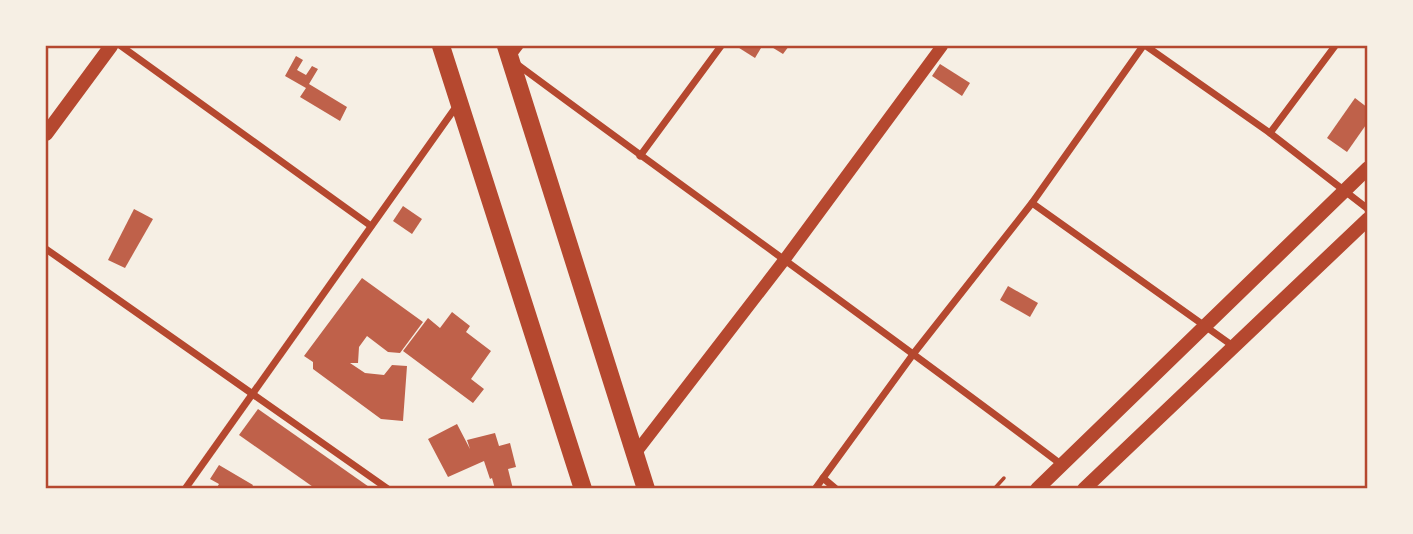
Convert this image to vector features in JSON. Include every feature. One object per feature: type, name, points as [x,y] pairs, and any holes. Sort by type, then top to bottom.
[{"type":"main road","points":[[46,134],[111,46]]},
{"type":"main road","points":[[441,46],[461,101],[583,488]]},
{"type":"main road","points":[[512,50],[646,488]]},
{"type":"main road","points":[[1037,488],[1367,168]]},
{"type":"main road","points":[[1084,488],[1367,219]]},
{"type":"street","points":[[121,46],[372,226]]},
{"type":"street","points":[[640,156],[721,46]]},
{"type":"street","points":[[634,455],[785,259],[942,46]]},
{"type":"street","points":[[815,488],[914,353],[1032,203],[1145,46],[1270,133],[1367,209]]},
{"type":"street","points":[[1270,133],[1335,46]]},
{"type":"street","points":[[512,50],[640,156],[914,353],[1062,465]]},
{"type":"street","points":[[185,488],[461,101]]},
{"type":"street","points":[[1032,203],[1202,326],[1233,345]]},
{"type":"street","points":[[46,249],[388,488]]},
{"type":"street","points":[[823,478],[836,488]]},
{"type":"path","points":[[994,488],[1004,478]]},
{"type":"building","points":[[736,46],[757,46],[761,48],[755,58]]},
{"type":"building","points":[[770,46],[789,46],[783,54]]},
{"type":"building","points":[[296,56],[303,60],[297,70],[306,75],[312,66],[318,69],[309,84],[347,107],[340,121],[300,97],[306,88],[285,76]]},
{"type":"building","points":[[940,64],[970,83],[962,96],[932,76]]},
{"type":"building","points":[[1355,98],[1368,108],[1368,122],[1347,152],[1327,138]]},
{"type":"building","points":[[403,206],[422,219],[412,234],[393,221]]},
{"type":"building","points":[[134,209],[153,219],[125,268],[108,260]]},
{"type":"building","points":[[362,278],[423,322],[400,353],[388,352],[367,336],[359,347],[358,363],[350,363],[365,373],[384,375],[392,365],[407,366],[403,421],[381,419],[313,369],[313,362],[304,356]]},
{"type":"building","points":[[1008,286],[1038,303],[1030,317],[1000,300]]},
{"type":"building","points":[[452,312],[470,326],[466,332],[491,351],[471,379],[484,389],[473,403],[403,351],[428,318],[440,328]]},
{"type":"building","points":[[258,409],[372,489],[316,489],[239,435]]},
{"type":"building","points":[[457,424],[470,449],[467,440],[495,433],[499,446],[510,443],[516,467],[508,469],[513,489],[495,489],[484,461],[448,477],[428,439]]},
{"type":"building","points":[[219,465],[253,485],[251,489],[216,489],[219,484],[210,479]]}]
